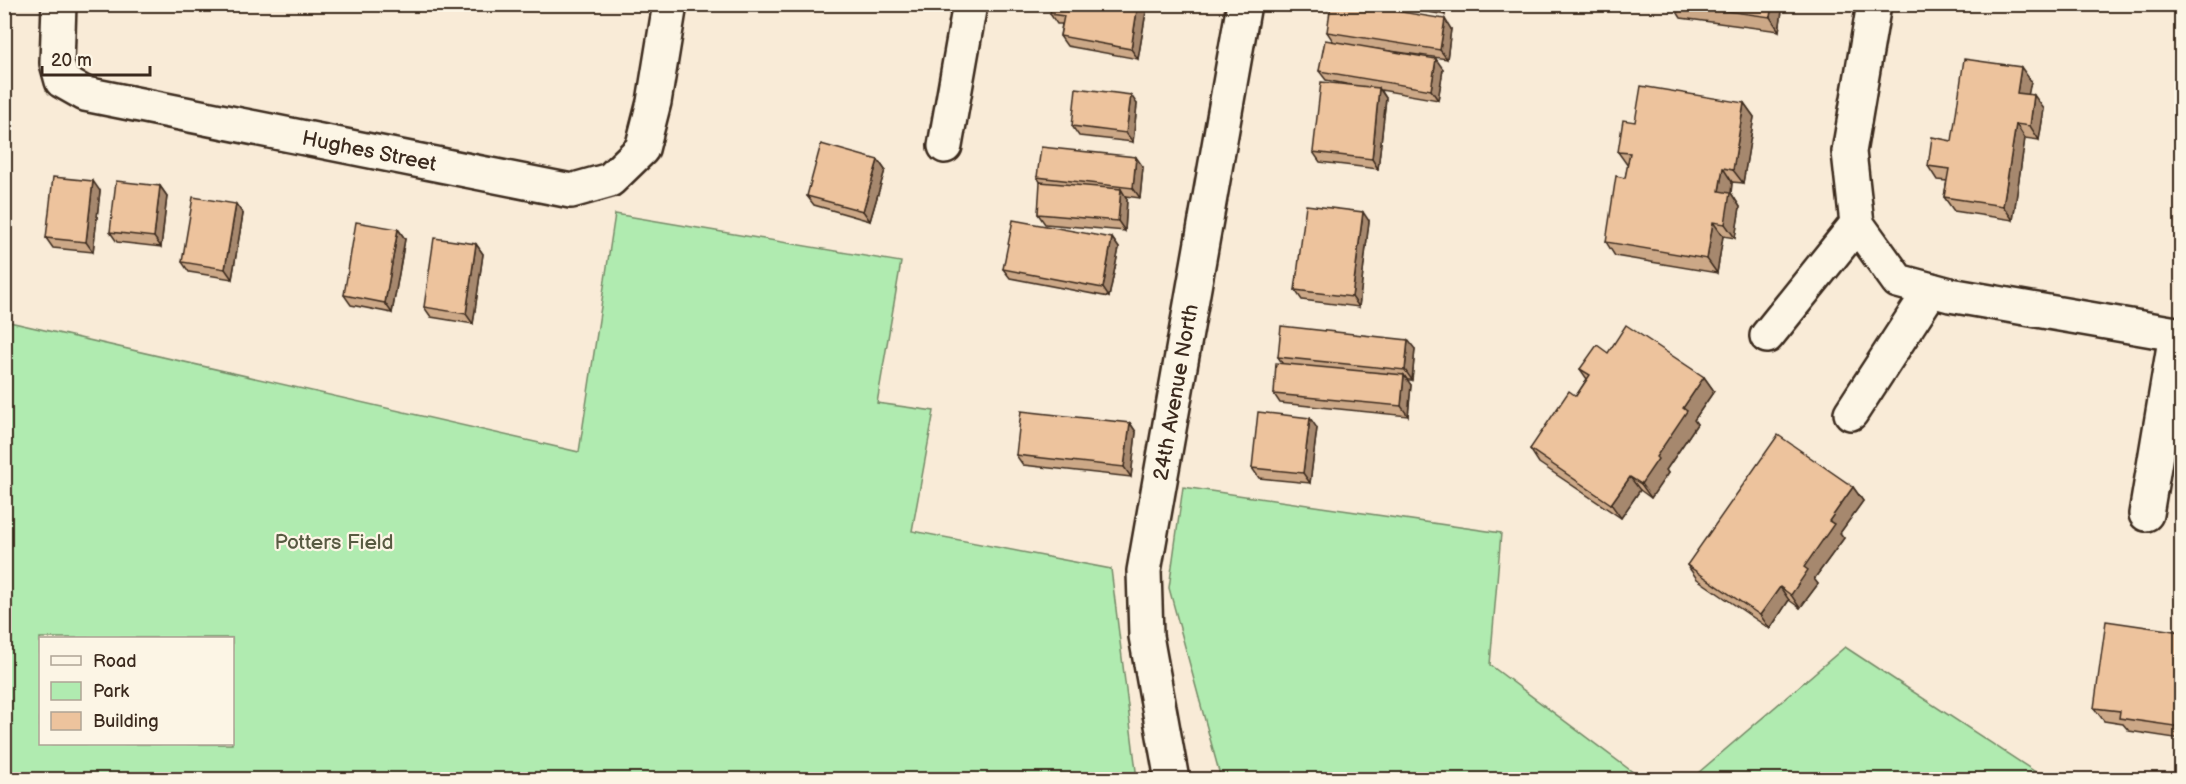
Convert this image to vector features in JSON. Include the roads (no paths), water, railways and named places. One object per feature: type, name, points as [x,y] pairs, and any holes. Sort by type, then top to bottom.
[{"type":"street","name":"Hughes Street","points":[[59,4],[57,63],[62,81],[85,94],[571,191],[610,180],[642,149],[654,102],[670,4]]},
{"type":"street","points":[[945,146],[970,4]]},
{"type":"street","name":"24th Avenue North","points":[[1172,780],[1146,636],[1144,572],[1244,4]]},
{"type":"street","points":[[1874,4],[1849,152],[1857,224],[1898,280],[1950,295],[2179,335],[2146,514]]},
{"type":"street","points":[[1767,336],[1857,224]]},
{"type":"street","points":[[1851,413],[1932,290]]},
{"type":"park label","name":"Potters Field","points":[[334,542]]}]
